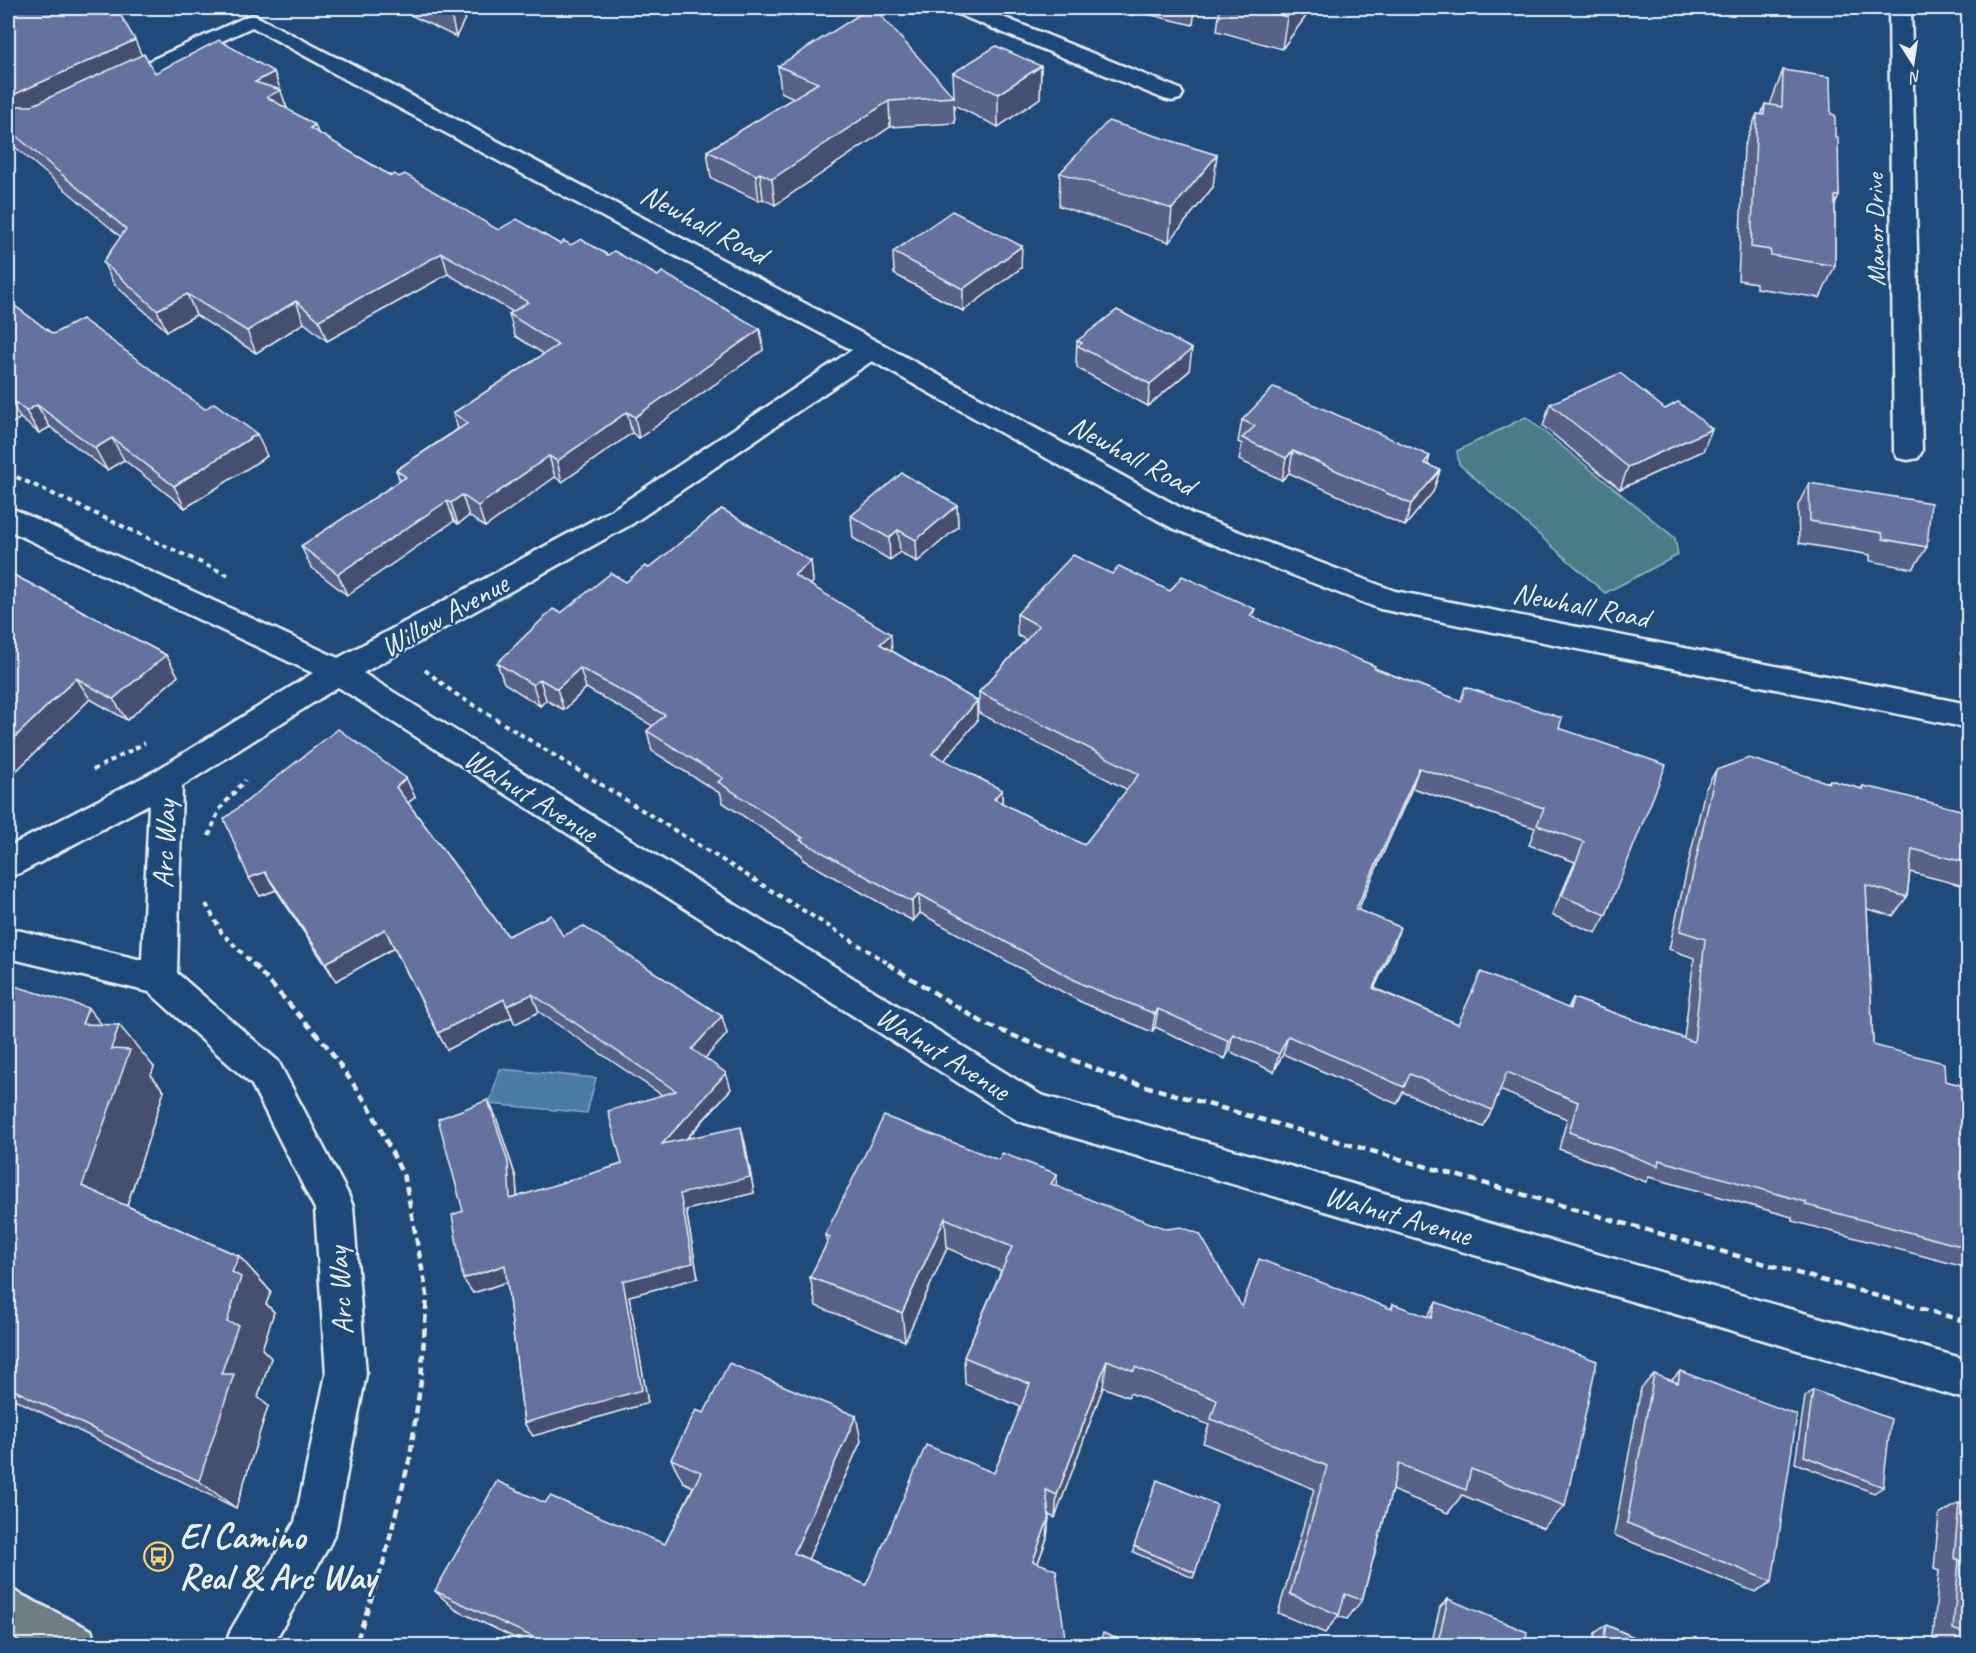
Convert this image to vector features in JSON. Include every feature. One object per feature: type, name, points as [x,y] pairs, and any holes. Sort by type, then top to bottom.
[{"type":"main road","points":[[8,1610],[75,1646]]},
{"type":"street","points":[[963,8],[1172,94]]},
{"type":"street","name":"Manor Drive","points":[[1900,8],[1908,451]]},
{"type":"street","name":"Newhall Road","points":[[334,64],[871,349],[1182,521],[1391,601],[1968,716]]},
{"type":"street","name":"Willow Avenue","points":[[8,863],[166,780],[339,672],[622,517],[871,349]]},
{"type":"street","name":"Walnut Avenue","points":[[8,518],[339,672],[385,704],[1031,1109],[1968,1380]]},
{"type":"street","name":"Arc Way","points":[[159,979],[166,780]]},
{"type":"street","name":"Arc Way","points":[[8,945],[17,945],[159,979],[265,1073],[334,1207],[346,1374],[318,1518],[315,1529],[247,1646]]},
{"type":"lane","points":[[98,91],[252,20],[334,64]]},
{"type":"path","points":[[431,661],[422,667],[454,693],[985,1024],[1117,1078],[1968,1322]]},
{"type":"path","points":[[88,772],[151,740]]},
{"type":"path","points":[[205,845],[219,810],[254,773]]},
{"type":"path","points":[[201,893],[222,933],[266,977],[326,1045],[370,1108],[405,1179],[427,1294],[421,1380],[410,1457],[390,1538],[355,1646]]},
{"type":"green space","points":[[1526,417],[1675,538],[1678,555],[1605,593],[1459,464],[1457,451]]},
{"type":"water","points":[[500,1069],[596,1078],[587,1113],[489,1104]]},
{"type":"building","points":[[8,8],[117,9],[135,40],[15,94],[10,100],[16,106],[31,106],[144,54],[155,73],[219,40],[274,72],[255,82],[281,90],[267,97],[315,125],[310,128],[391,176],[394,174],[399,177],[405,174],[498,230],[517,219],[560,244],[564,241],[571,245],[581,239],[608,255],[614,251],[658,276],[662,272],[760,329],[635,417],[627,412],[557,461],[549,456],[478,506],[462,495],[451,503],[447,501],[338,574],[301,546],[406,477],[396,470],[468,423],[453,413],[558,345],[509,314],[528,302],[442,253],[319,320],[296,301],[247,331],[187,294],[157,310],[103,262],[126,229],[8,129]]},
{"type":"building","points":[[435,8],[454,8],[451,15]]},
{"type":"building","points":[[870,8],[874,8],[954,97],[889,101],[772,179],[760,173],[756,175],[707,151],[818,83],[778,66]]},
{"type":"building","points":[[1251,8],[1294,8],[1287,17]]},
{"type":"building","points":[[996,46],[1041,66],[998,94],[953,73]]},
{"type":"building","points":[[1783,70],[1830,77],[1831,114],[1835,115],[1835,137],[1838,137],[1839,196],[1835,196],[1835,266],[1771,255],[1770,250],[1751,247],[1757,114],[1764,115],[1765,104],[1782,107]]},
{"type":"building","points":[[1108,121],[1217,155],[1172,209],[1060,173]]},
{"type":"building","points":[[952,211],[1022,246],[963,289],[893,252]]},
{"type":"building","points":[[8,301],[53,334],[82,319],[205,409],[214,403],[257,434],[174,486],[112,438],[95,448],[37,405],[26,411],[8,396]]},
{"type":"building","points":[[1117,310],[1192,349],[1150,384],[1078,346],[1082,343],[1077,341]]},
{"type":"building","points":[[1620,373],[1665,409],[1678,402],[1712,429],[1628,467],[1550,404]]},
{"type":"building","points":[[1274,387],[1430,456],[1424,463],[1440,470],[1411,504],[1293,451],[1286,458],[1242,438],[1255,426],[1242,420]]},
{"type":"building","points":[[902,473],[957,505],[916,540],[898,530],[889,538],[851,516]]},
{"type":"building","points":[[1809,483],[1931,503],[1927,547],[1883,539],[1882,533],[1810,521]]},
{"type":"building","points":[[722,509],[811,561],[794,575],[891,634],[880,644],[977,701],[932,754],[1002,790],[994,799],[1084,845],[1139,774],[979,692],[1039,626],[1017,614],[1073,555],[1112,574],[1119,566],[1170,591],[1182,576],[1255,609],[1250,616],[1375,666],[1374,668],[1461,701],[1465,687],[1562,718],[1559,728],[1666,765],[1606,915],[1562,896],[1584,842],[1537,825],[1544,808],[1419,768],[1356,909],[1400,927],[1373,988],[1458,1024],[1481,972],[1570,1009],[1573,998],[1694,1042],[1705,939],[1680,931],[1716,770],[1749,758],[1829,783],[1830,780],[1862,789],[1863,786],[1878,789],[1968,812],[1968,863],[1912,849],[1907,897],[1866,885],[1873,1045],[1944,1063],[1945,1081],[1968,1087],[1968,1248],[1806,1205],[1806,1202],[1659,1160],[1658,1166],[1569,1132],[1578,1102],[1507,1072],[1492,1110],[1410,1074],[1404,1087],[1288,1036],[1279,1054],[1233,1034],[1229,1041],[1158,1009],[1155,1014],[1082,984],[919,894],[912,902],[800,840],[803,838],[718,782],[723,778],[647,731],[665,715],[580,668],[557,689],[540,679],[533,685],[497,663],[553,609],[561,613],[611,573],[626,582],[645,566],[649,568]]},
{"type":"building","points":[[8,572],[166,655],[113,699],[76,678],[8,744],[8,653],[10,651],[8,650]]},
{"type":"building","points":[[338,729],[406,778],[396,787],[508,936],[551,915],[563,936],[583,926],[722,1016],[692,1049],[726,1073],[662,1144],[741,1127],[750,1177],[680,1194],[693,1263],[623,1281],[642,1390],[524,1423],[505,1265],[463,1279],[452,1215],[463,1211],[438,1119],[488,1100],[508,1162],[510,1199],[622,1164],[608,1111],[676,1091],[532,994],[507,1006],[504,999],[438,1033],[385,929],[326,963],[265,872],[249,878],[224,819]]},
{"type":"building","points":[[8,984],[88,1008],[82,1024],[119,1025],[111,1049],[130,1050],[82,1186],[239,1256],[232,1272],[241,1277],[227,1322],[238,1325],[221,1374],[234,1374],[199,1481],[8,1387]]},
{"type":"building","points":[[884,1116],[999,1160],[1002,1153],[1057,1174],[1051,1184],[1131,1216],[1167,1229],[1181,1227],[1200,1234],[1242,1307],[1259,1259],[1392,1309],[1393,1304],[1431,1318],[1436,1302],[1597,1361],[1565,1506],[1471,1469],[1466,1490],[1399,1464],[1362,1600],[1345,1594],[1339,1615],[1290,1594],[1327,1466],[1211,1419],[1217,1400],[1135,1367],[1134,1371],[1107,1360],[1057,1495],[1046,1490],[1049,1517],[1033,1561],[1056,1570],[1066,1646],[552,1646],[435,1591],[497,1481],[545,1503],[550,1496],[665,1544],[701,1472],[671,1459],[696,1410],[704,1413],[729,1363],[856,1416],[794,1553],[866,1585],[926,1445],[994,1473],[1030,1384],[964,1357],[1012,1247],[945,1218],[902,1313],[810,1277],[830,1237],[825,1235]]},
{"type":"building","points":[[1680,1371],[1797,1415],[1772,1582],[1627,1523],[1654,1374],[1678,1383]]},
{"type":"building","points":[[1813,1390],[1891,1419],[1883,1487],[1804,1456]]},
{"type":"building","points":[[1157,1480],[1217,1505],[1195,1573],[1134,1546]]},
{"type":"building","points":[[1959,1503],[1968,1506],[1968,1635],[1953,1629],[1959,1560],[1954,1558]]},
{"type":"building","points":[[1448,1599],[1527,1632],[1525,1646],[1437,1646]]},
{"type":"building","points":[[1606,1625],[1655,1646],[1602,1646]]},
{"type":"building","points":[[1103,1633],[1135,1646],[1098,1646]]},
{"type":"waterway","points":[[100,18],[128,8]]},
{"type":"place","name":"El Camino Real & Arc Way","points":[[158,1556]]}]
